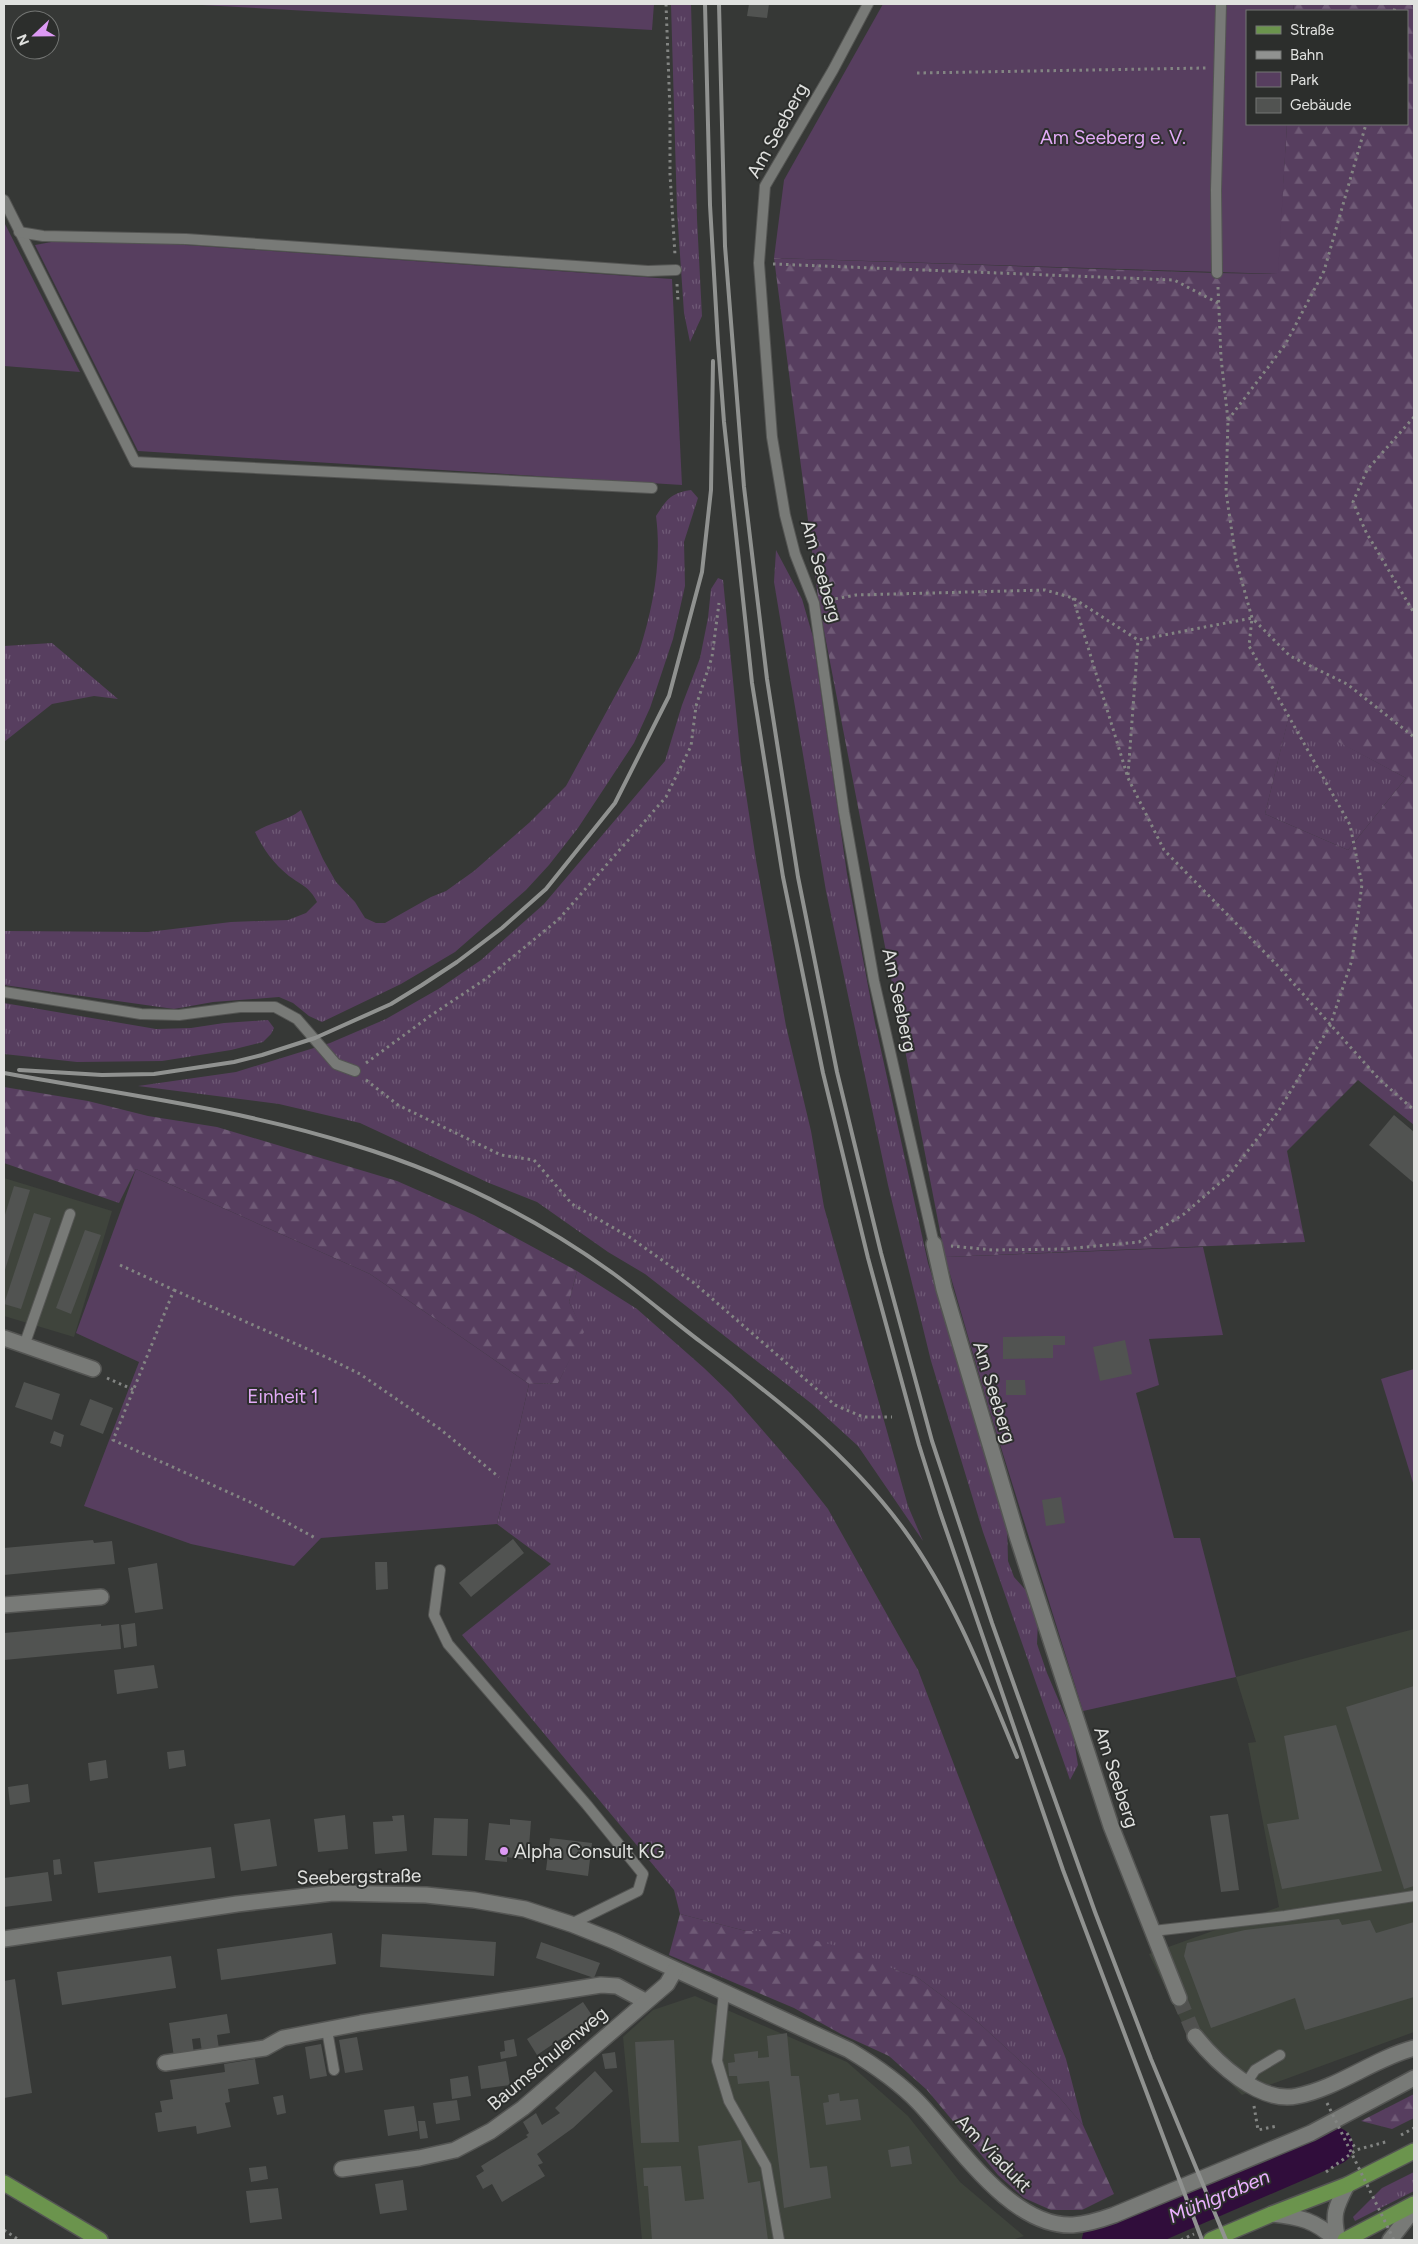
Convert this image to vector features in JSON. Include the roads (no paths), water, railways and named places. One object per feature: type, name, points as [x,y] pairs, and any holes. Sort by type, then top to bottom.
[{"type":"main road","points":[[1211,2240],[1272,2214],[1347,2186],[1414,2151]]},
{"type":"main road","points":[[5,2187],[100,2240]]},
{"type":"main road","points":[[1345,2240],[1414,2204]]},
{"type":"street","name":"Am Seeberg","points":[[934,1244],[944,1289],[1018,1540],[1111,1826],[1179,1998]]},
{"type":"street","points":[[4,1338],[93,1369]]},
{"type":"street","points":[[4,1605],[101,1597]]},
{"type":"street","name":"Seebergstraße","points":[[4,1940],[236,1904],[333,1893],[426,1895],[474,1900],[525,1909],[614,1941],[675,1970]]},
{"type":"street","name":"Am Viadukt","points":[[675,1970],[849,2050],[885,2072],[918,2102],[1005,2198],[1027,2213],[1041,2219],[1072,2225],[1093,2222],[1114,2215],[1311,2133],[1414,2078]]},
{"type":"street","name":"Baumschulenweg","points":[[342,2169],[419,2158],[455,2150],[491,2131],[522,2108],[667,1984],[675,1970]]},
{"type":"street","points":[[165,2063],[265,2048],[283,2038],[327,2030],[601,1985],[617,1986],[645,2001]]},
{"type":"street","points":[[1195,2036],[1209,2054],[1246,2082],[1260,2090],[1276,2095],[1295,2097],[1317,2090],[1399,2052],[1414,2048]]},
{"type":"street","points":[[1337,2240],[1334,2212],[1347,2186]]},
{"type":"street","points":[[1390,2240],[1414,2209]]},
{"type":"street","points":[[1272,2214],[1300,2217],[1315,2223],[1337,2240]]},
{"type":"lane","name":"Am Seeberg","points":[[868,4],[834,70],[765,186],[759,263],[772,437],[785,515],[795,554],[814,604],[844,812],[874,982],[934,1244]]},
{"type":"lane","points":[[1217,273],[1216,190],[1221,4]]},
{"type":"lane","points":[[4,200],[18,232],[136,462],[652,488]]},
{"type":"lane","points":[[18,232],[43,236],[186,239],[648,270],[676,270]]},
{"type":"lane","points":[[4,992],[141,1014],[179,1015],[240,1007],[275,1008],[297,1019],[336,1064],[354,1071]]},
{"type":"lane","points":[[24,1344],[70,1214]]},
{"type":"lane","points":[[440,1570],[434,1615],[448,1644],[587,1805],[643,1874],[638,1891],[571,1924]]},
{"type":"lane","points":[[1153,1932],[1285,1916],[1414,1896]]},
{"type":"lane","points":[[724,1992],[717,2062],[729,2101],[766,2166],[779,2240]]},
{"type":"lane","points":[[327,2030],[334,2070]]},
{"type":"lane","points":[[1246,2082],[1255,2070],[1280,2055]]},
{"type":"waterway","name":"Mühlgraben","points":[[1101,2240],[1138,2231],[1334,2146]]},
{"type":"tunnel","points":[[1179,1998],[1195,2036]]},
{"type":"railway","points":[[705,4],[710,205],[718,343],[724,422],[752,683],[783,877],[823,1073],[868,1258],[919,1445],[940,1512],[1063,1870],[1202,2240]]},
{"type":"railway","points":[[719,4],[725,246],[744,487],[767,679],[798,877],[837,1072],[881,1253],[932,1441],[992,1623],[1095,1912],[1151,2059],[1226,2240]]},
{"type":"railway","points":[[19,1070],[102,1075],[154,1074],[234,1062],[315,1038],[391,1004],[422,985],[457,962],[502,928],[546,889],[615,803],[669,696],[702,572],[711,490],[713,361]]},
{"type":"railway","points":[[4,1073],[224,1112],[311,1132],[388,1156],[456,1183],[522,1216],[614,1274],[784,1406],[836,1453],[884,1503],[923,1557],[954,1613],[981,1670],[1017,1757]]},
{"type":"place","name":"Alpha Consult KG","points":[[504,1851]]},
{"type":"park label","name":"Am Seeberg e. V.","points":[[1113,137]]},
{"type":"park label","name":"Einheit 1","points":[[283,1396]]}]
